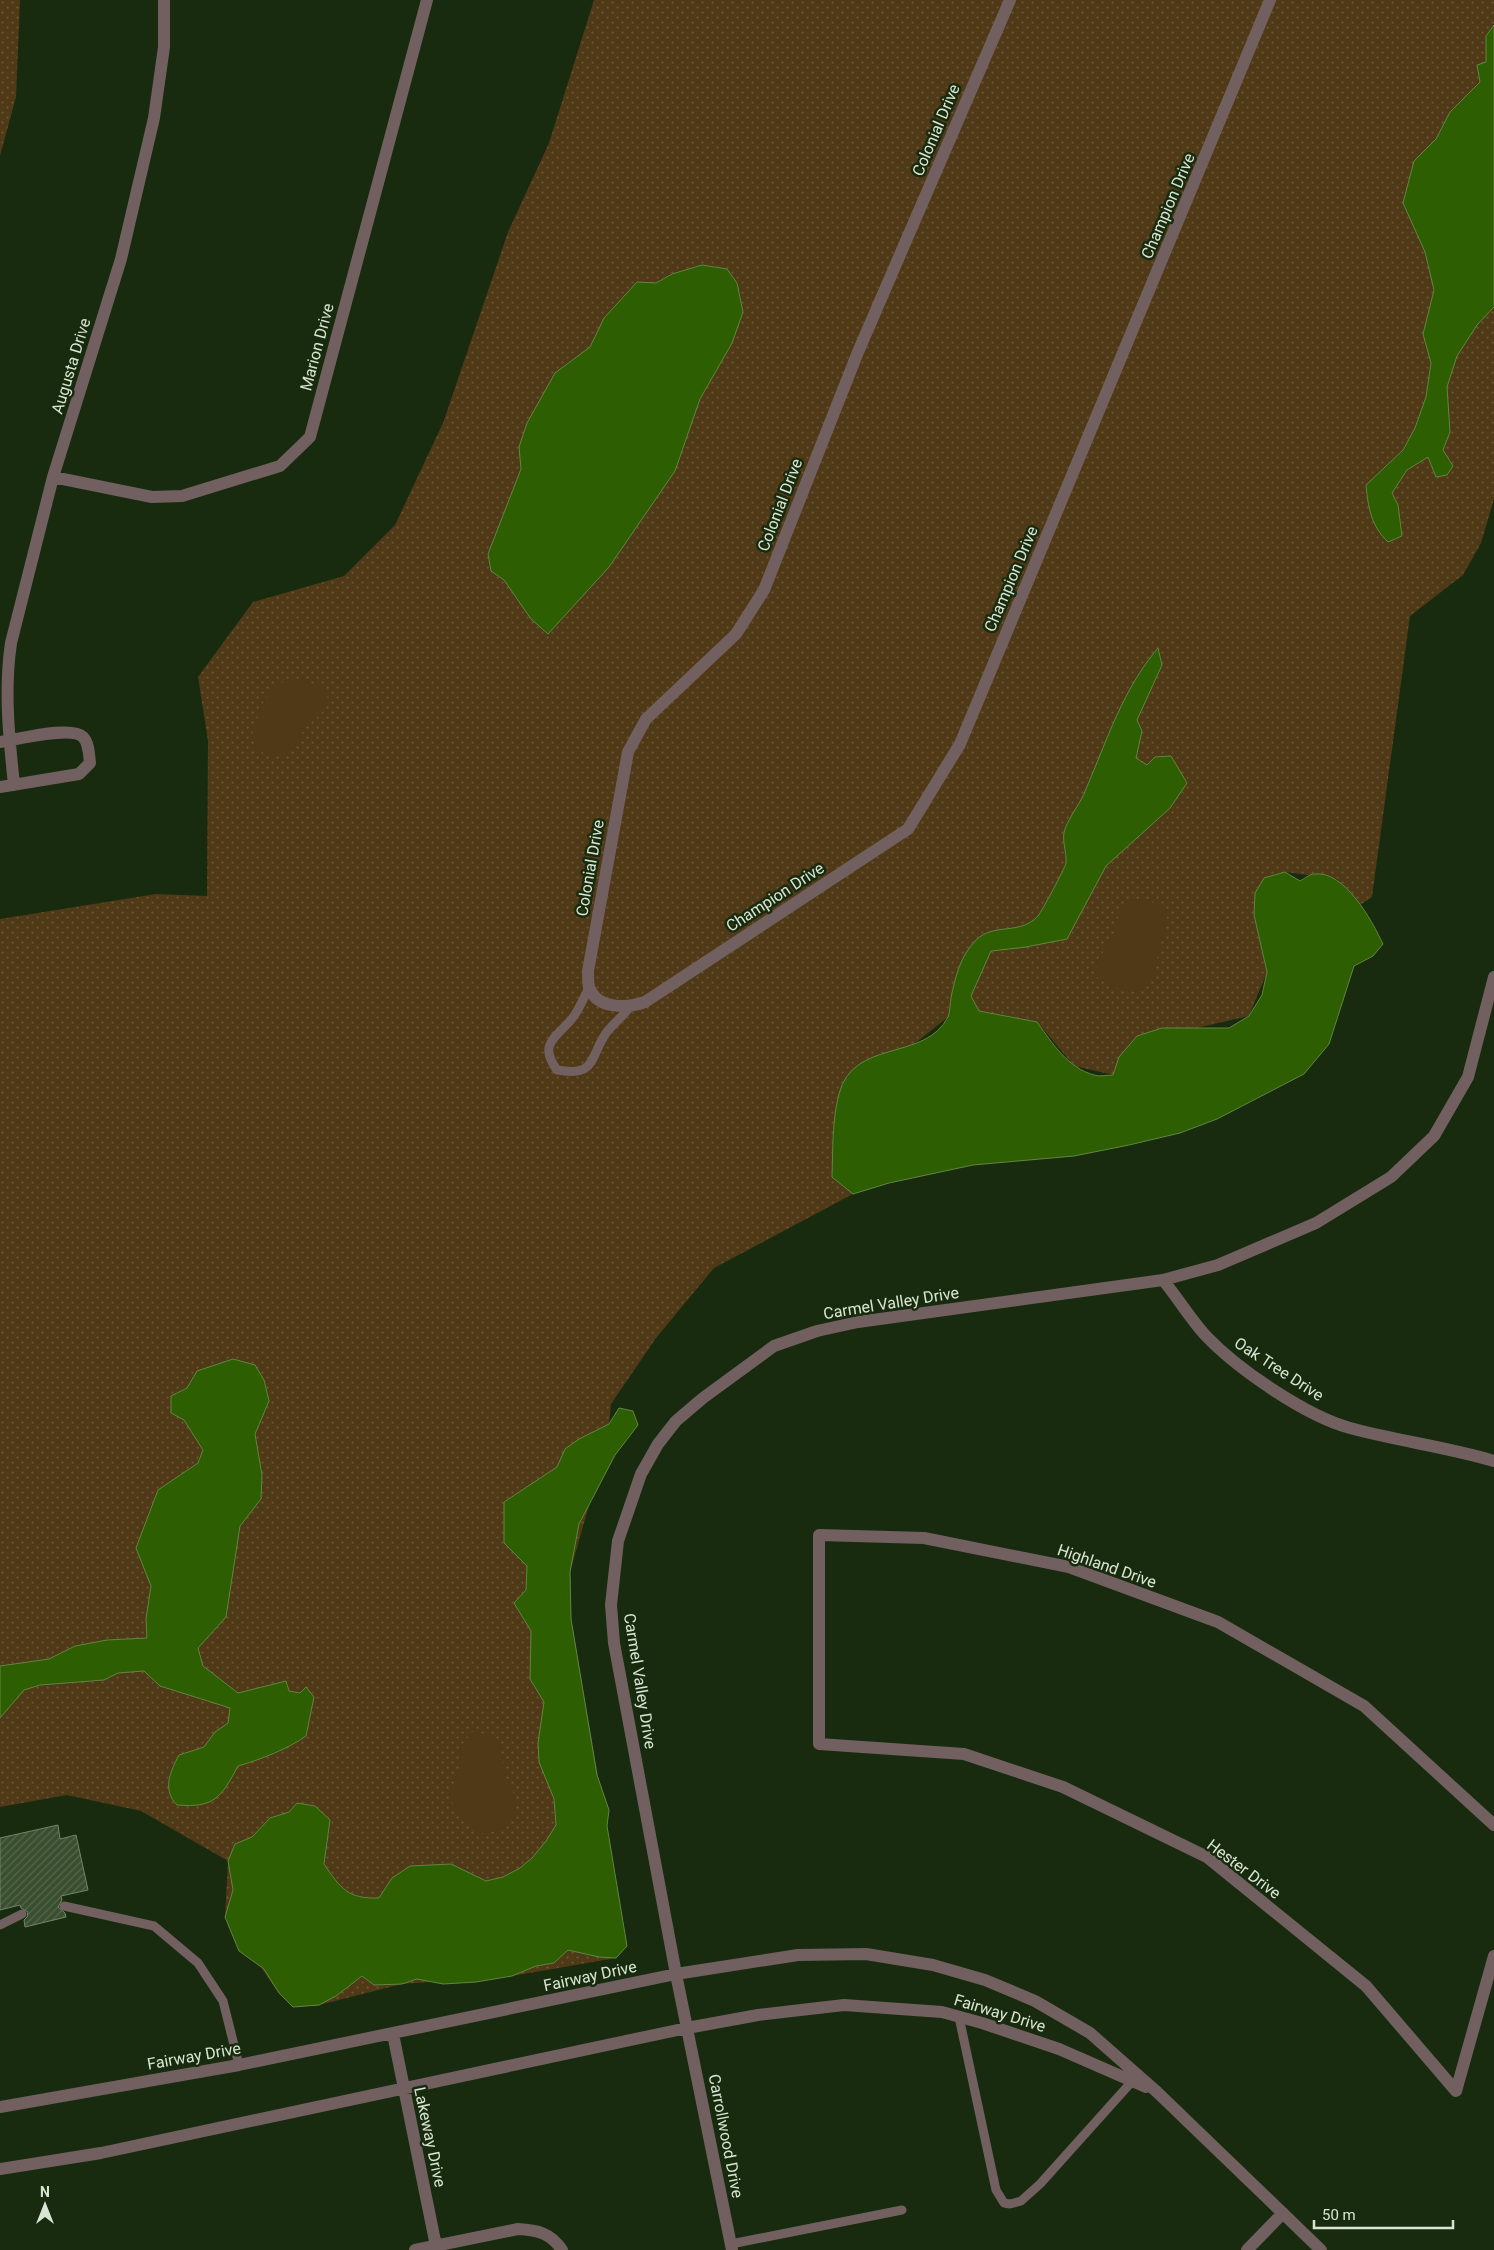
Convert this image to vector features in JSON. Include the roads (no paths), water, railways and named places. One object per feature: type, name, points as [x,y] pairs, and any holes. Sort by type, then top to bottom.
[{"type":"street","name":"Augusta Drive","points":[[14,785],[5,742],[7,670],[11,643],[53,477],[121,259],[154,118],[164,47],[164,0]]},
{"type":"street","name":"Marion Drive","points":[[53,477],[152,498],[182,496],[280,466],[310,437],[427,0]]},
{"type":"street","name":"Colonial Drive","points":[[589,988],[588,971],[628,752],[646,719],[736,634],[764,590],[858,352],[1010,0]]},
{"type":"street","name":"Champion Drive","points":[[630,1007],[645,1002],[908,829],[960,744],[1270,0]]},
{"type":"street","points":[[0,787],[79,774],[90,763],[89,750],[84,738],[78,733],[69,732],[5,742]]},
{"type":"street","name":"Carmel Valley Drive","points":[[687,2028],[614,1643],[611,1606],[618,1541],[641,1474],[658,1444],[676,1421],[738,1371],[774,1346],[817,1331],[858,1322],[1163,1280],[1218,1265],[1316,1223],[1391,1177],[1434,1136],[1468,1077],[1494,977]]},
{"type":"street","points":[[589,988],[599,999],[614,1006],[630,1007]]},
{"type":"street","name":"Oak Tree Drive","points":[[1163,1280],[1206,1335],[1232,1361],[1306,1409],[1348,1427],[1494,1461]]},
{"type":"street","name":"Highland Drive","points":[[819,1744],[819,1535],[924,1538],[1069,1567],[1218,1622],[1364,1706],[1494,1825]]},
{"type":"street","name":"Hester Drive","points":[[819,1744],[964,1754],[1064,1787],[1207,1857],[1366,1986],[1456,2091],[1494,1956]]},
{"type":"street","name":"Fairway Drive","points":[[0,2107],[239,2065],[742,1962],[798,1956],[866,1954],[933,1965],[985,1980],[1035,2001],[1090,2033],[1136,2078],[1157,2092],[1322,2250]]},
{"type":"street","name":"Fairway Drive","points":[[0,2168],[101,2153],[403,2087],[687,2028],[758,2015],[844,2005],[942,2012],[960,2016],[1060,2049],[1136,2078]]},
{"type":"street","name":"Carrollwood Drive","points":[[687,2028],[732,2247]]},
{"type":"street","name":"Lakeway Drive","points":[[393,2034],[436,2246]]},
{"type":"street","points":[[1247,2250],[1283,2213]]},
{"type":"street","points":[[415,2250],[518,2229],[536,2230],[550,2236],[562,2250]]},
{"type":"lane","points":[[589,988],[574,1015],[565,1027],[553,1036],[549,1048],[550,1061],[557,1070],[571,1073],[586,1070],[594,1062],[607,1032],[630,1007]]},
{"type":"lane","points":[[64,1906],[154,1926],[198,1962],[223,2001],[239,2065]]},
{"type":"lane","points":[[0,1925],[22,1914]]},
{"type":"lane","points":[[960,2016],[996,2190],[1004,2203],[1010,2204],[1021,2201],[1040,2184],[1136,2078]]},
{"type":"lane","points":[[732,2247],[902,2210]]}]
